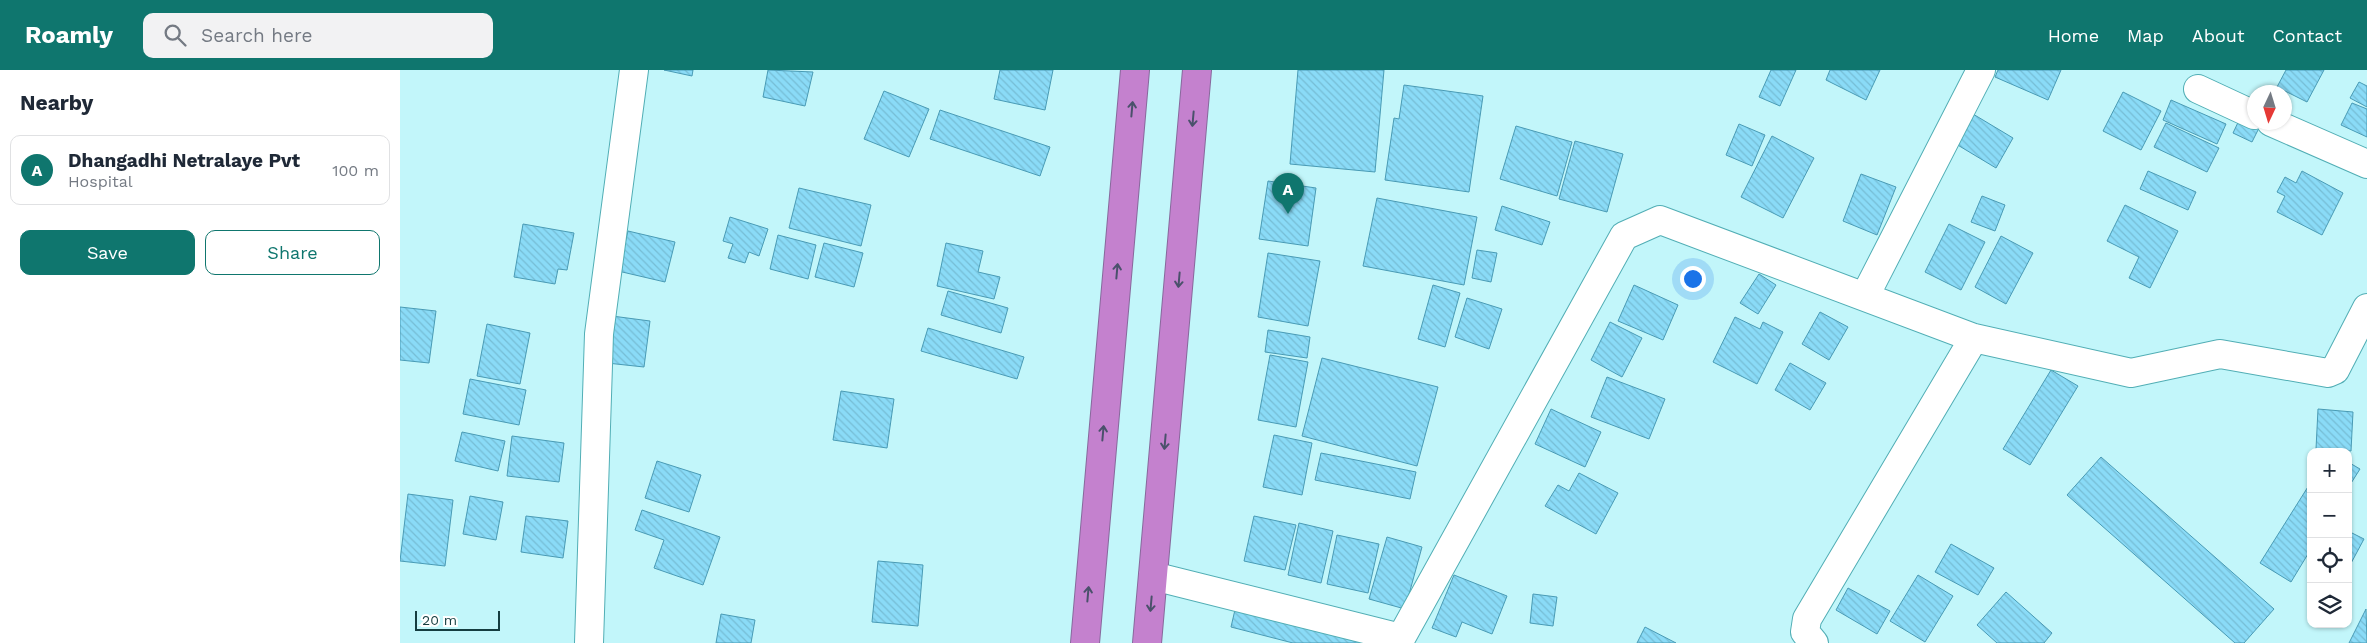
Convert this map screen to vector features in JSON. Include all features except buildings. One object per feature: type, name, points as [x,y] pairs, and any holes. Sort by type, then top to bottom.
[{"type":"highway","points":[[1084,643],[1135,70]]},
{"type":"highway","points":[[1147,643],[1197,70]]},
{"type":"street","points":[[589,643],[599,334],[634,70]]},
{"type":"street","points":[[1865,296],[1981,70]]},
{"type":"street","points":[[2198,89],[2247,112]]},
{"type":"street","points":[[2289,130],[2367,164]]},
{"type":"street","points":[[1153,576],[1408,641],[1624,236],[1660,220],[1974,338],[2131,373],[2220,354],[2328,373],[2335,370],[2367,308]]},
{"type":"street","points":[[1814,643],[1805,632],[1807,619],[1974,338]]},
{"type":"place","name":"Dhangadhi Netralaye Pvt","points":[[1288,214]]}]
